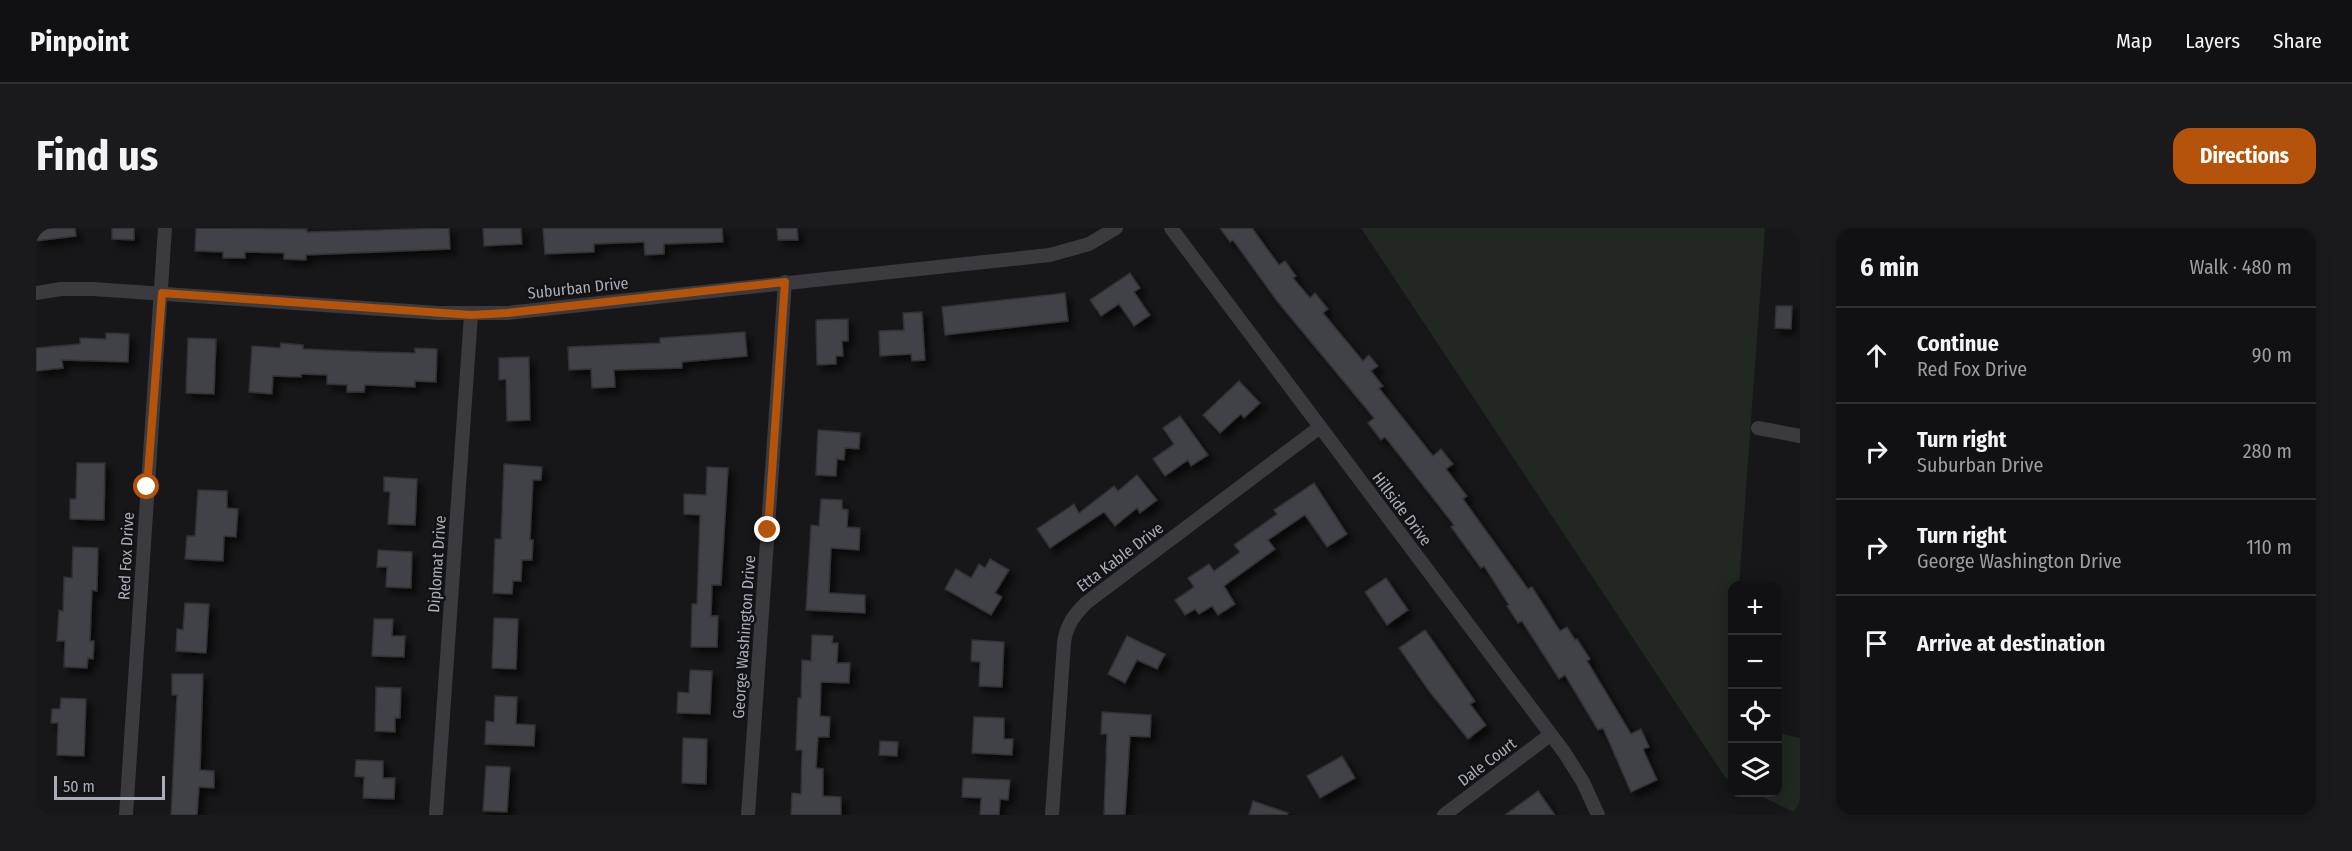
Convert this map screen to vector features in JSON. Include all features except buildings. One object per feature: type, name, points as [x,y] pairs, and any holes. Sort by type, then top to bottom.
[{"type":"street","name":"Red Fox Drive","points":[[126,815],[165,228]]},
{"type":"street","name":"Suburban Drive","points":[[36,293],[60,289],[93,289],[471,315],[507,313],[1050,255],[1089,244],[1116,228]]},
{"type":"street","name":"Hillside Drive","points":[[1171,228],[1550,735],[1583,782],[1598,815]]},
{"type":"street","name":"George Washington Drive","points":[[748,815],[785,282]]},
{"type":"street","name":"Diplomat Drive","points":[[436,815],[471,315]]},
{"type":"street","name":"Etta Kable Drive","points":[[1052,815],[1064,643],[1068,626],[1076,613],[1095,596],[1320,427]]},
{"type":"street","points":[[1758,428],[1800,436]]},
{"type":"street","name":"Dale Court","points":[[1444,815],[1550,735]]},
{"type":"shaded area","points":[[1361,228],[1765,228],[1739,581],[1728,581],[1728,779]]},
{"type":"shaded area","points":[[1782,734],[1800,738],[1800,815],[1763,797],[1782,797]]},
{"type":"route","points":[[147,487],[162,293],[471,315],[785,282],[768,530]]}]
